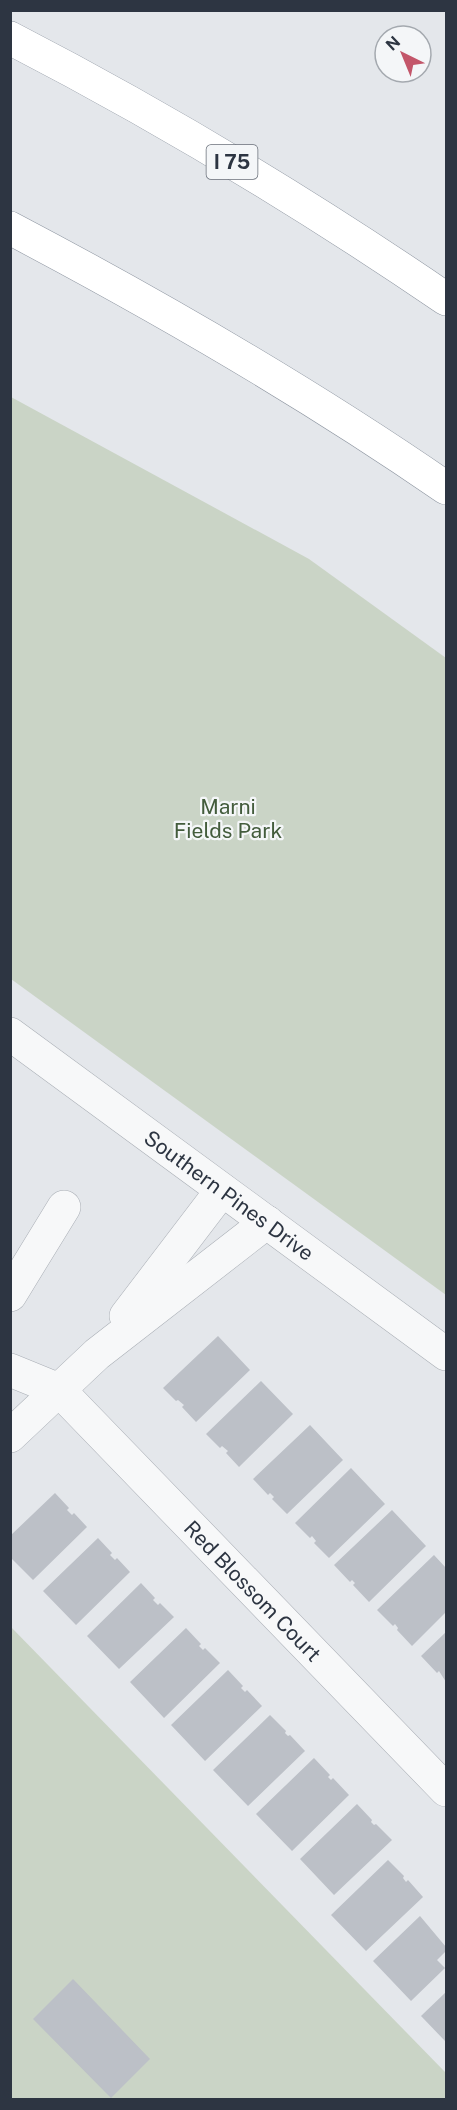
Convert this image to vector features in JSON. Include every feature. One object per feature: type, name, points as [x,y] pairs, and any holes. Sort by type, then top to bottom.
[{"type":"highway","name":"I 75","points":[[10,38],[226,158],[358,239],[447,299]]},
{"type":"highway","points":[[10,228],[118,284],[278,378],[447,488]]},
{"type":"street","name":"Southern Pines Drive","points":[[10,1034],[447,1354]]},
{"type":"street","points":[[97,1353],[222,1190]]},
{"type":"street","points":[[10,1295],[64,1207]]},
{"type":"street","points":[[10,1436],[97,1353],[267,1222]]},
{"type":"street","points":[[10,1370],[59,1390]]},
{"type":"street","name":"Red Blossom Court","points":[[59,1390],[447,1790]]},
{"type":"green space","name":"Marni Fields Park","points":[[11,397],[309,559],[446,658],[446,1295],[11,979]]},
{"type":"green space","points":[[10,1626],[446,2073],[446,2099],[11,2099]]},
{"type":"building","points":[[218,1336],[250,1370],[196,1422],[182,1407],[184,1405],[176,1401],[163,1388]]},
{"type":"building","points":[[261,1381],[293,1414],[239,1467],[226,1453],[228,1451],[222,1446],[220,1448],[206,1434]]},
{"type":"building","points":[[310,1425],[343,1460],[287,1514],[272,1499],[274,1497],[270,1493],[268,1495],[253,1479]]},
{"type":"building","points":[[351,1468],[385,1504],[329,1558],[314,1543],[316,1541],[312,1536],[310,1538],[295,1523]]},
{"type":"building","points":[[55,1493],[69,1508],[67,1510],[72,1515],[74,1513],[87,1527],[33,1580],[10,1557],[10,1536]]},
{"type":"building","points":[[392,1510],[426,1546],[369,1602],[353,1585],[355,1583],[352,1580],[350,1582],[334,1565]]},
{"type":"building","points":[[98,1538],[112,1553],[110,1555],[115,1560],[117,1558],[130,1572],[76,1625],[43,1591]]},
{"type":"building","points":[[434,1555],[446,1568],[446,1612],[412,1646],[397,1630],[395,1624],[393,1626],[377,1610]]},
{"type":"building","points":[[141,1583],[155,1598],[153,1600],[158,1605],[160,1603],[174,1617],[119,1669],[87,1636]]},
{"type":"building","points":[[186,1628],[201,1644],[199,1646],[203,1650],[205,1648],[220,1663],[164,1718],[130,1682]]},
{"type":"building","points":[[446,1632],[446,1682],[439,1671],[437,1673],[421,1656]]},
{"type":"building","points":[[228,1670],[243,1686],[241,1688],[245,1692],[247,1690],[262,1706],[205,1761],[171,1725]]},
{"type":"building","points":[[270,1715],[305,1751],[248,1806],[213,1770]]},
{"type":"building","points":[[314,1758],[330,1775],[328,1777],[331,1780],[333,1778],[349,1795],[292,1851],[256,1814]]},
{"type":"building","points":[[357,1804],[372,1820],[371,1822],[392,1840],[334,1895],[300,1859]]},
{"type":"building","points":[[388,1860],[404,1876],[406,1882],[408,1880],[423,1897],[366,1951],[331,1915]]},
{"type":"building","points":[[420,1916],[446,1947],[446,1951],[437,1960],[445,1968],[411,2001],[373,1961]]},
{"type":"building","points":[[73,1979],[150,2059],[111,2098],[33,2019]]},
{"type":"building","points":[[446,1992],[446,2042],[421,2016]]}]
